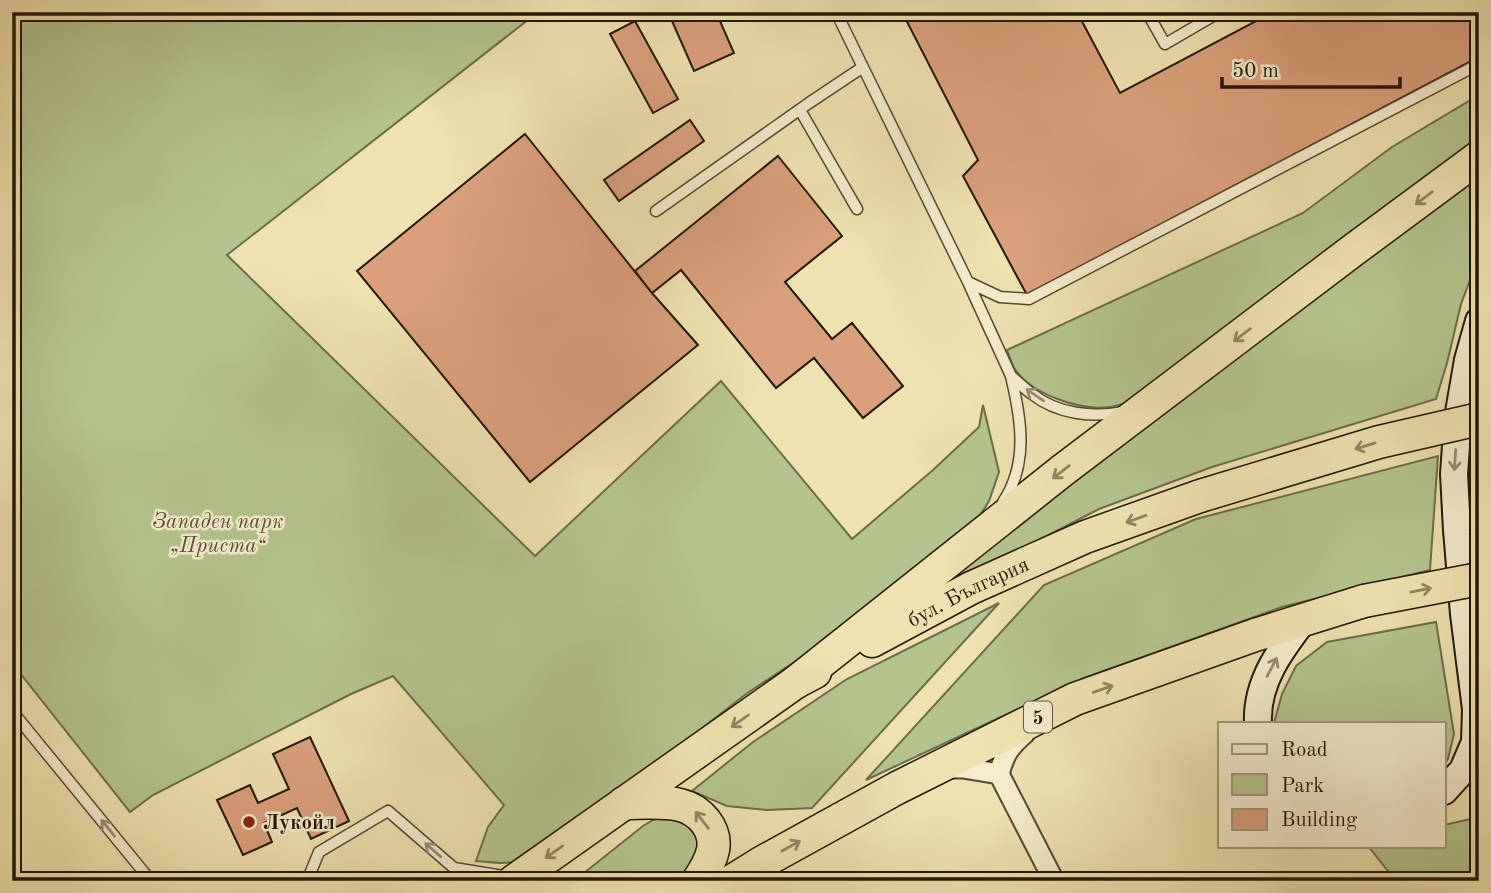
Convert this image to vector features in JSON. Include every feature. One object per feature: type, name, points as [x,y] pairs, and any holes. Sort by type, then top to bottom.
[{"type":"highway","points":[[796,682],[1063,470],[1479,157]]},
{"type":"highway","name":"бул. България","points":[[516,879],[796,682],[971,588],[1086,537],[1200,496],[1379,442],[1479,419]]},
{"type":"highway","name":"5","points":[[732,881],[874,800],[1075,699],[1305,618],[1364,601],[1479,579]]},
{"type":"highway","points":[[624,803],[667,803],[696,811],[706,821],[714,849],[707,868],[698,881]]},
{"type":"main road","points":[[1446,789],[1463,770],[1475,742],[1476,709],[1464,614],[1454,474],[1458,418],[1468,360],[1479,321]]},
{"type":"main road","points":[[1258,722],[1265,680],[1282,648],[1305,618]]},
{"type":"street","points":[[1051,710],[1014,743],[1004,756],[999,774],[1054,881]]},
{"type":"street","points":[[937,768],[963,768],[999,774]]},
{"type":"lane","points":[[836,12],[1011,376],[1021,430],[1017,471],[1012,489],[971,544]]},
{"type":"lane","points":[[1147,12],[1165,44],[1220,12]]},
{"type":"lane","points":[[968,282],[1000,297],[1028,299],[1479,64]]},
{"type":"lane","points":[[656,211],[863,67]]},
{"type":"lane","points":[[800,110],[857,209]]},
{"type":"lane","points":[[1011,376],[1034,396],[1074,412],[1114,414],[1147,406]]},
{"type":"lane","points":[[12,711],[151,881]]},
{"type":"lane","points":[[307,881],[319,852],[388,811],[454,868],[516,879]]},
{"type":"green space","name":"Западен парк „Приста“","points":[[12,12],[538,12],[227,255],[535,556],[721,381],[852,539],[979,427],[983,405],[999,472],[989,501],[973,527],[829,639],[746,694],[614,797],[521,862],[476,861],[488,827],[504,805],[393,676],[351,694],[153,795],[130,812],[12,663]]},
{"type":"green space","points":[[1479,95],[1479,139],[1132,401],[1098,408],[1070,403],[1031,385],[1013,366],[1007,350],[1303,213],[1392,147]]},
{"type":"green space","points":[[1479,171],[1479,256],[1461,304],[1436,399],[1212,467],[1099,509],[937,592],[933,587]]},
{"type":"green space","points":[[1438,456],[1430,570],[1282,607],[1084,678],[866,780],[1044,585],[1196,519]]},
{"type":"green space","points":[[999,603],[812,808],[767,810],[727,806],[692,791],[753,742],[847,679]]},
{"type":"green space","points":[[1436,622],[1454,734],[1446,762],[1446,722],[1274,722],[1282,694],[1296,666],[1327,642]]},
{"type":"green space","points":[[663,817],[688,826],[697,836],[700,849],[686,881],[574,881],[643,826]]},
{"type":"green space","points":[[1479,817],[1479,881],[1396,881],[1370,848],[1446,848],[1446,825]]},
{"type":"building","points":[[668,12],[716,12],[734,53],[694,71]]},
{"type":"building","points":[[902,12],[1077,12],[1120,93],[1273,12],[1479,12],[1479,57],[1027,295],[963,176],[978,160]]},
{"type":"building","points":[[635,21],[678,99],[653,113],[610,34]]},
{"type":"building","points":[[690,120],[704,141],[619,201],[604,180]]},
{"type":"building","points":[[525,134],[652,293],[698,345],[530,482],[357,271]]},
{"type":"building","points":[[778,156],[842,236],[785,282],[832,339],[852,323],[903,386],[863,418],[814,358],[776,388],[681,270],[652,293],[635,271]]},
{"type":"building","points":[[310,737],[349,821],[311,839],[297,808],[264,823],[272,842],[243,855],[217,800],[250,785],[258,803],[289,789],[273,754]]},
{"type":"place","name":"Лукойл","points":[[249,822]]}]
